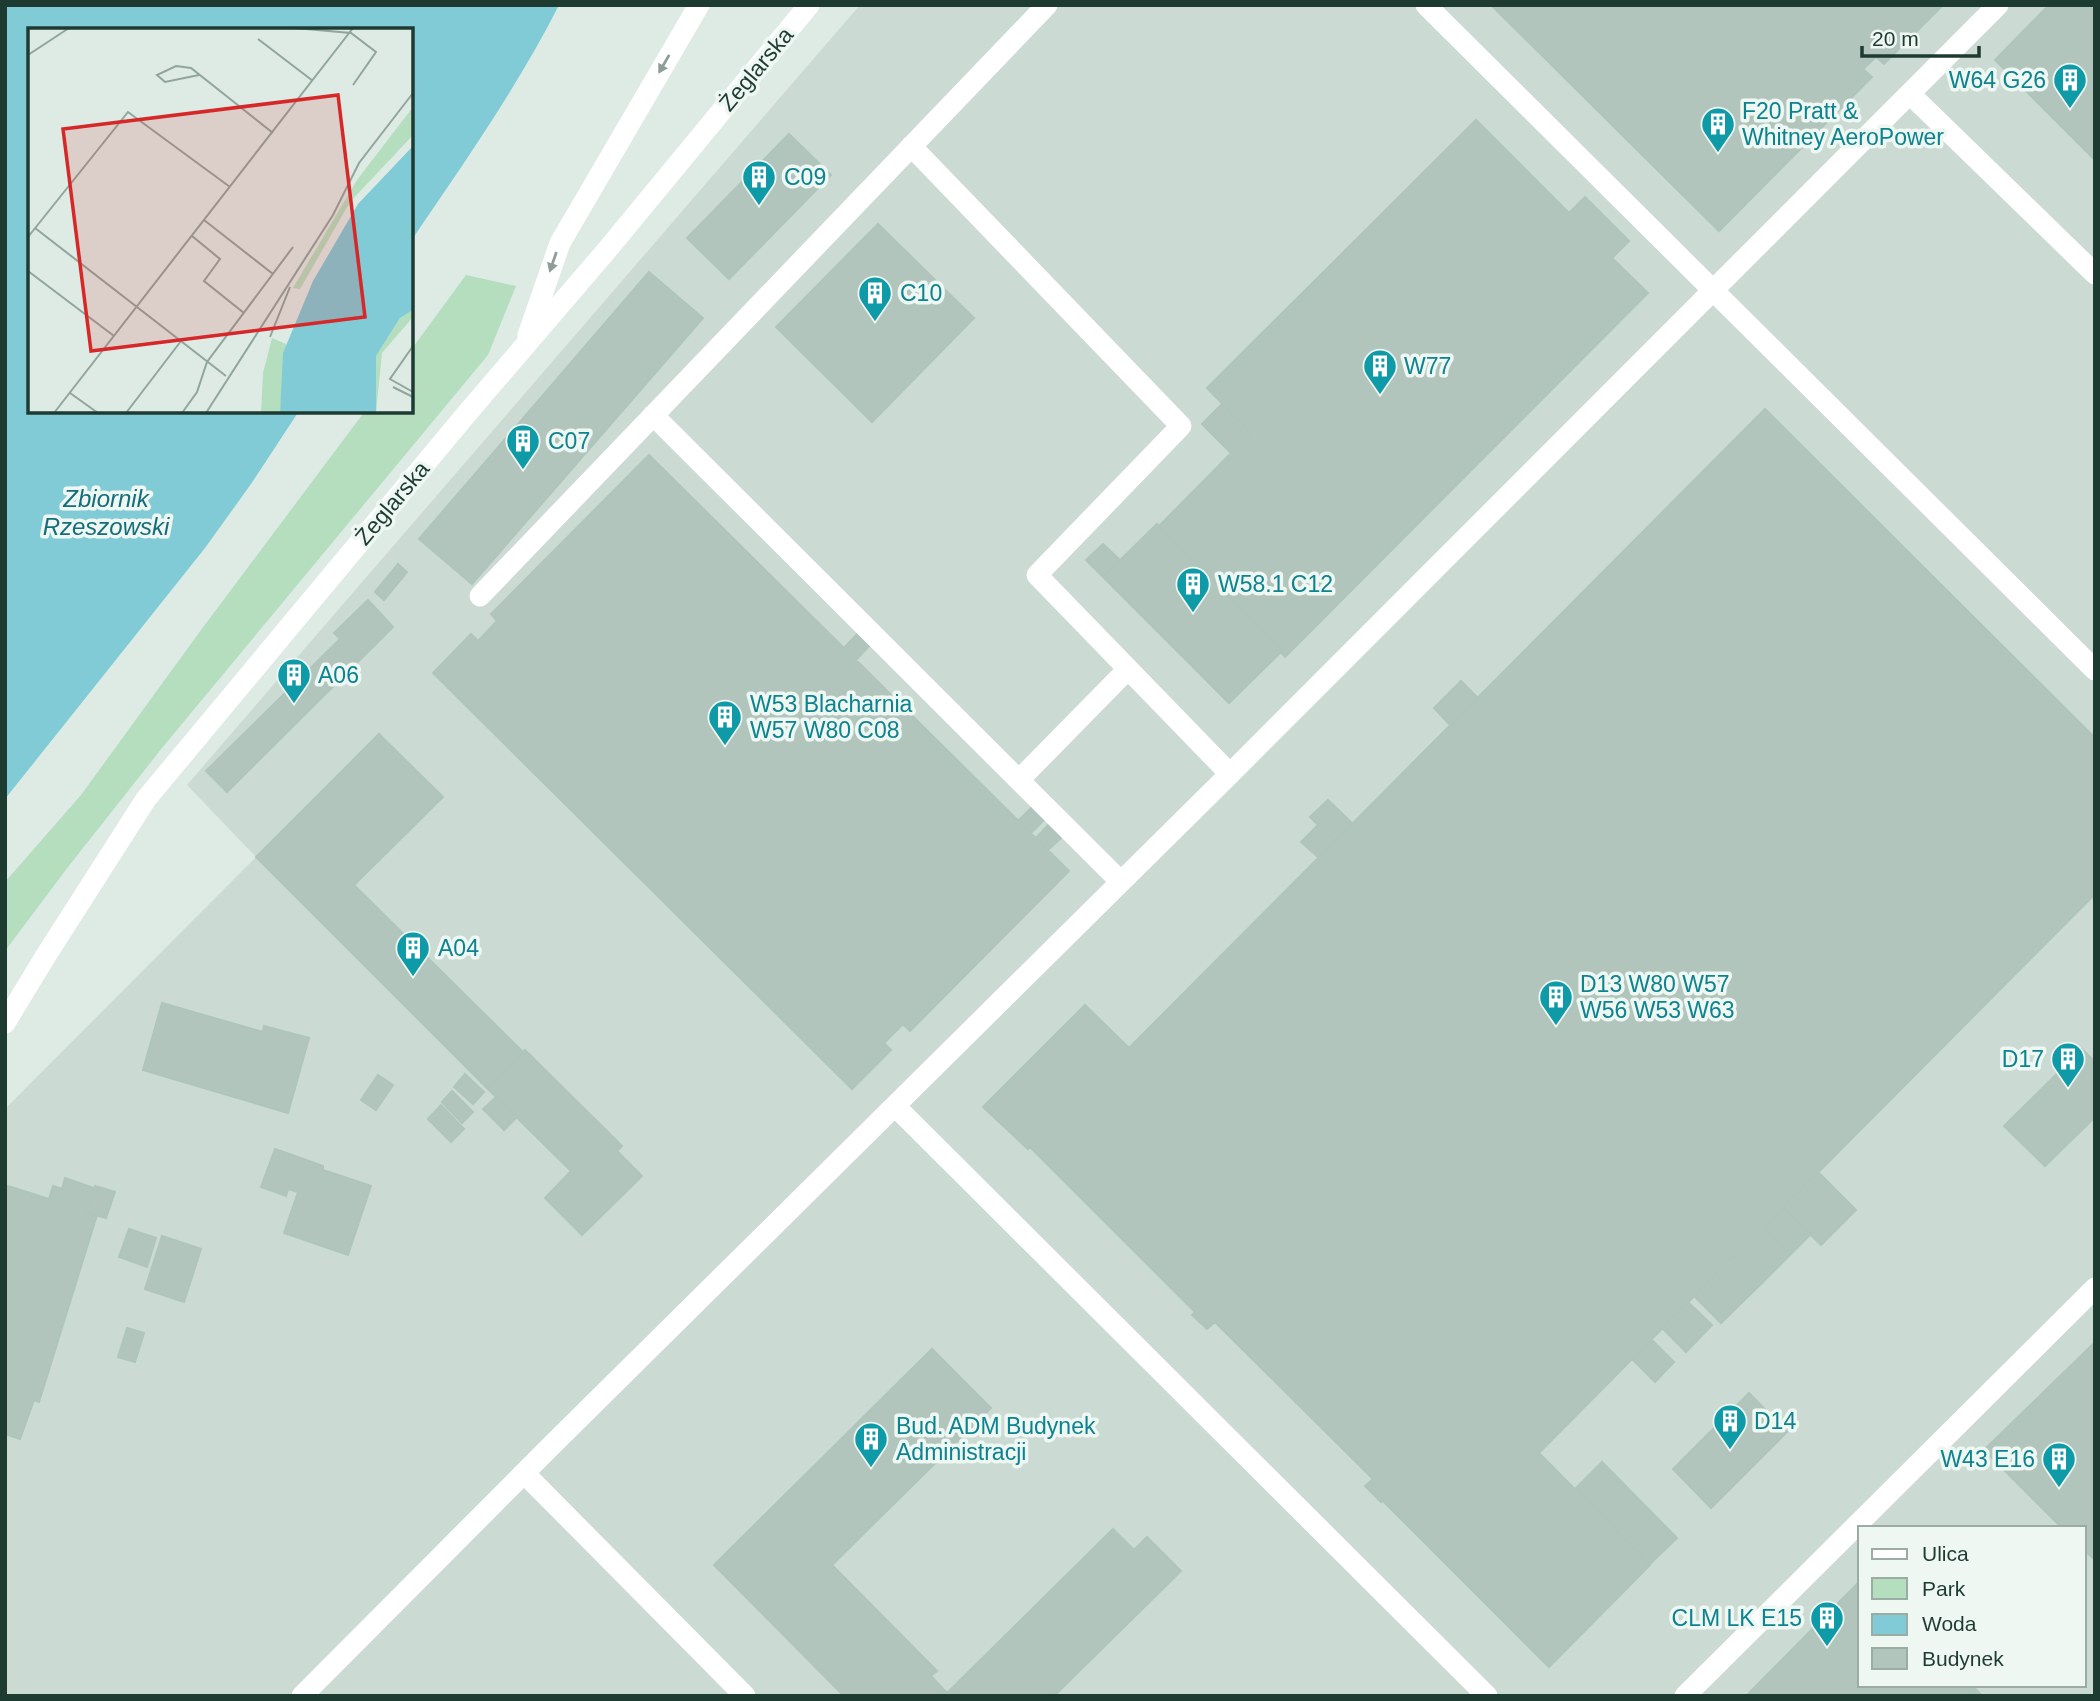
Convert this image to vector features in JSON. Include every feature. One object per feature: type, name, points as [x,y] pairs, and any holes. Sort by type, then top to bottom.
[{"type":"street","points":[[523,347],[560,243],[699,5]]},
{"type":"street","name":"Żeglarska","points":[[5,1023],[146,799],[809,5]]},
{"type":"street","points":[[480,596],[1047,5]]},
{"type":"street","points":[[1426,5],[2095,670]]},
{"type":"street","points":[[302,1696],[1230,774],[1998,5]]},
{"type":"street","points":[[1910,94],[2095,274]]},
{"type":"street","points":[[911,146],[1181,426],[1037,575],[1230,774]]},
{"type":"street","points":[[653,415],[1121,882]]},
{"type":"street","points":[[1019,780],[1128,669]]},
{"type":"street","points":[[895,1106],[1487,1696]]},
{"type":"street","points":[[1685,1696],[2095,1288]]},
{"type":"street","points":[[524,1473],[745,1696]]},
{"type":"shaded area","points":[[860,5],[2095,5],[2095,1696],[5,1696],[5,1109],[256,857],[187,785]]},
{"type":"green space","points":[[466,275],[516,286],[488,355],[162,748],[5,951],[5,882],[81,795],[364,413],[413,413],[413,347]]},
{"type":"water","name":"Zbiornik Rzeszowski","points":[[5,5],[559,5],[507,96],[413,238],[413,28],[28,28],[28,413],[298,413],[205,548],[5,799]]},
{"type":"building","name":"F20 Pratt & Whitney AeroPower","points":[[1491,5],[1943,5],[1884,64],[1876,57],[1863,69],[1872,77],[1719,231]]},
{"type":"building","name":"W64 G26","points":[[2049,5],[2095,5],[2095,160],[1995,60]]},
{"type":"building","name":"W77","points":[[1476,120],[1569,213],[1585,197],[1629,241],[1612,258],[1648,293],[1285,657],[1281,652],[1283,650],[1159,526],[1251,433],[1207,388]]},
{"type":"building","name":"C09","points":[[789,134],[831,175],[729,279],[687,238]]},
{"type":"building","name":"C10","points":[[878,224],[974,318],[872,422],[776,327]]},
{"type":"building","name":"C07","points":[[649,272],[703,318],[472,584],[419,539]]},
{"type":"building","points":[[1222,404],[1251,433],[1231,453],[1202,424]]},
{"type":"building","name":"D13 W80 W57 W56 W53 W63","points":[[1765,409],[2095,738],[2095,894],[1764,1227],[1791,1254],[1762,1283],[1734,1256],[1539,1453],[1650,1565],[1549,1667],[1365,1486],[1373,1479],[1215,1322],[1207,1329],[1192,1315],[1195,1312],[1030,1147],[1028,1149],[983,1107],[1085,1005],[1129,1048]]},
{"type":"building","name":"W53 Blacharnia W57 W80 C08","points":[[649,455],[1069,871],[910,1031],[903,1024],[884,1043],[891,1050],[852,1089],[433,673],[471,634],[478,641],[497,621],[491,614]]},
{"type":"building","name":"W58.1 C12","points":[[1157,524],[1283,650],[1229,703],[1103,577]]},
{"type":"building","points":[[1103,544],[1120,560],[1103,577],[1086,560]]},
{"type":"building","points":[[398,564],[407,572],[384,600],[375,592]]},
{"type":"building","name":"A06","points":[[368,600],[393,627],[227,792],[206,771],[340,639],[334,633]]},
{"type":"building","points":[[857,634],[869,646],[856,660],[844,648]]},
{"type":"building","points":[[1461,681],[1479,699],[1451,726],[1434,708]]},
{"type":"building","name":"A04","points":[[379,734],[443,797],[354,885],[523,1052],[487,1088],[256,857]]},
{"type":"building","points":[[1328,800],[1353,824],[1335,842],[1310,817]]},
{"type":"building","points":[[1032,807],[1044,820],[1031,833],[1018,821]]},
{"type":"building","points":[[1049,824],[1062,837],[1048,850],[1036,838]]},
{"type":"building","points":[[1318,825],[1335,842],[1319,858],[1301,842]]},
{"type":"building","points":[[162,1003],[263,1032],[264,1026],[309,1038],[288,1113],[143,1070]]},
{"type":"building","name":"D17","points":[[2082,1049],[2095,1062],[2095,1117],[2045,1166],[2004,1126]]},
{"type":"building","points":[[525,1050],[622,1146],[617,1151],[642,1176],[582,1235],[545,1198],[571,1171],[487,1088]]},
{"type":"building","points":[[465,1074],[484,1092],[473,1104],[454,1087]]},
{"type":"building","points":[[378,1075],[393,1085],[376,1110],[361,1100]]},
{"type":"building","points":[[452,1091],[473,1112],[462,1123],[442,1102]]},
{"type":"building","points":[[496,1097],[517,1117],[504,1130],[483,1109]]},
{"type":"building","points":[[441,1105],[464,1129],[451,1142],[428,1119]]},
{"type":"building","points":[[275,1149],[323,1166],[323,1170],[371,1186],[348,1255],[284,1233],[298,1192],[288,1189],[286,1196],[261,1187]]},
{"type":"building","points":[[1818,1172],[1856,1210],[1821,1245],[1783,1207]]},
{"type":"building","points":[[65,1178],[94,1188],[86,1212],[97,1215],[39,1402],[34,1400],[20,1439],[5,1434],[5,1185],[49,1199],[53,1186],[62,1189]]},
{"type":"building","points":[[95,1186],[115,1192],[106,1218],[86,1212]]},
{"type":"building","points":[[1783,1207],[1810,1235],[1791,1254],[1764,1227]]},
{"type":"building","points":[[129,1229],[156,1238],[147,1267],[119,1257]]},
{"type":"building","points":[[162,1236],[201,1249],[184,1302],[145,1289]]},
{"type":"building","points":[[1734,1256],[1762,1283],[1721,1323],[1694,1296]]},
{"type":"building","points":[[1688,1302],[1712,1325],[1686,1352],[1662,1328]]},
{"type":"building","points":[[127,1328],[144,1333],[135,1362],[118,1357]]},
{"type":"building","points":[[1651,1339],[1674,1362],[1655,1382],[1632,1359]]},
{"type":"building","name":"W43 E16","points":[[2095,1342],[2095,1560],[2086,1552],[2086,1526],[2060,1526],[1984,1450]]},
{"type":"building","name":"Bud. ADM Budynek Administracji","points":[[932,1349],[991,1408],[832,1565],[937,1671],[931,1676],[947,1693],[1113,1529],[1134,1550],[1147,1537],[1181,1571],[1054,1696],[844,1696],[714,1565]]},
{"type":"building","name":"D14","points":[[1749,1393],[1787,1432],[1711,1508],[1673,1469]]},
{"type":"building","points":[[1602,1462],[1677,1538],[1650,1564],[1576,1488]]},
{"type":"building","name":"CLM LK E15","points":[[1858,1583],[1858,1687],[1974,1687],[1982,1696],[1746,1696]]},
{"type":"place","name":"W64 G26","points":[[2070,110]]},
{"type":"place","name":"F20 Pratt & Whitney AeroPower","points":[[1718,154]]},
{"type":"place","name":"C09","points":[[759,207]]},
{"type":"place","name":"C10","points":[[875,323]]},
{"type":"place","name":"W77","points":[[1380,396]]},
{"type":"place","name":"C07","points":[[523,471]]},
{"type":"place","name":"W58.1 C12","points":[[1193,614]]},
{"type":"place","name":"A06","points":[[294,705]]},
{"type":"place","name":"W53 Blacharnia W57 W80 C08","points":[[725,747]]},
{"type":"place","name":"A04","points":[[413,978]]},
{"type":"place","name":"D13 W80 W57 W56 W53 W63","points":[[1556,1027]]},
{"type":"place","name":"D17","points":[[2068,1089]]},
{"type":"place","name":"D14","points":[[1730,1451]]},
{"type":"place","name":"Bud. ADM Budynek Administracji","points":[[871,1469]]},
{"type":"place","name":"W43 E16","points":[[2059,1489]]},
{"type":"place","name":"CLM LK E15","points":[[1827,1648]]}]
